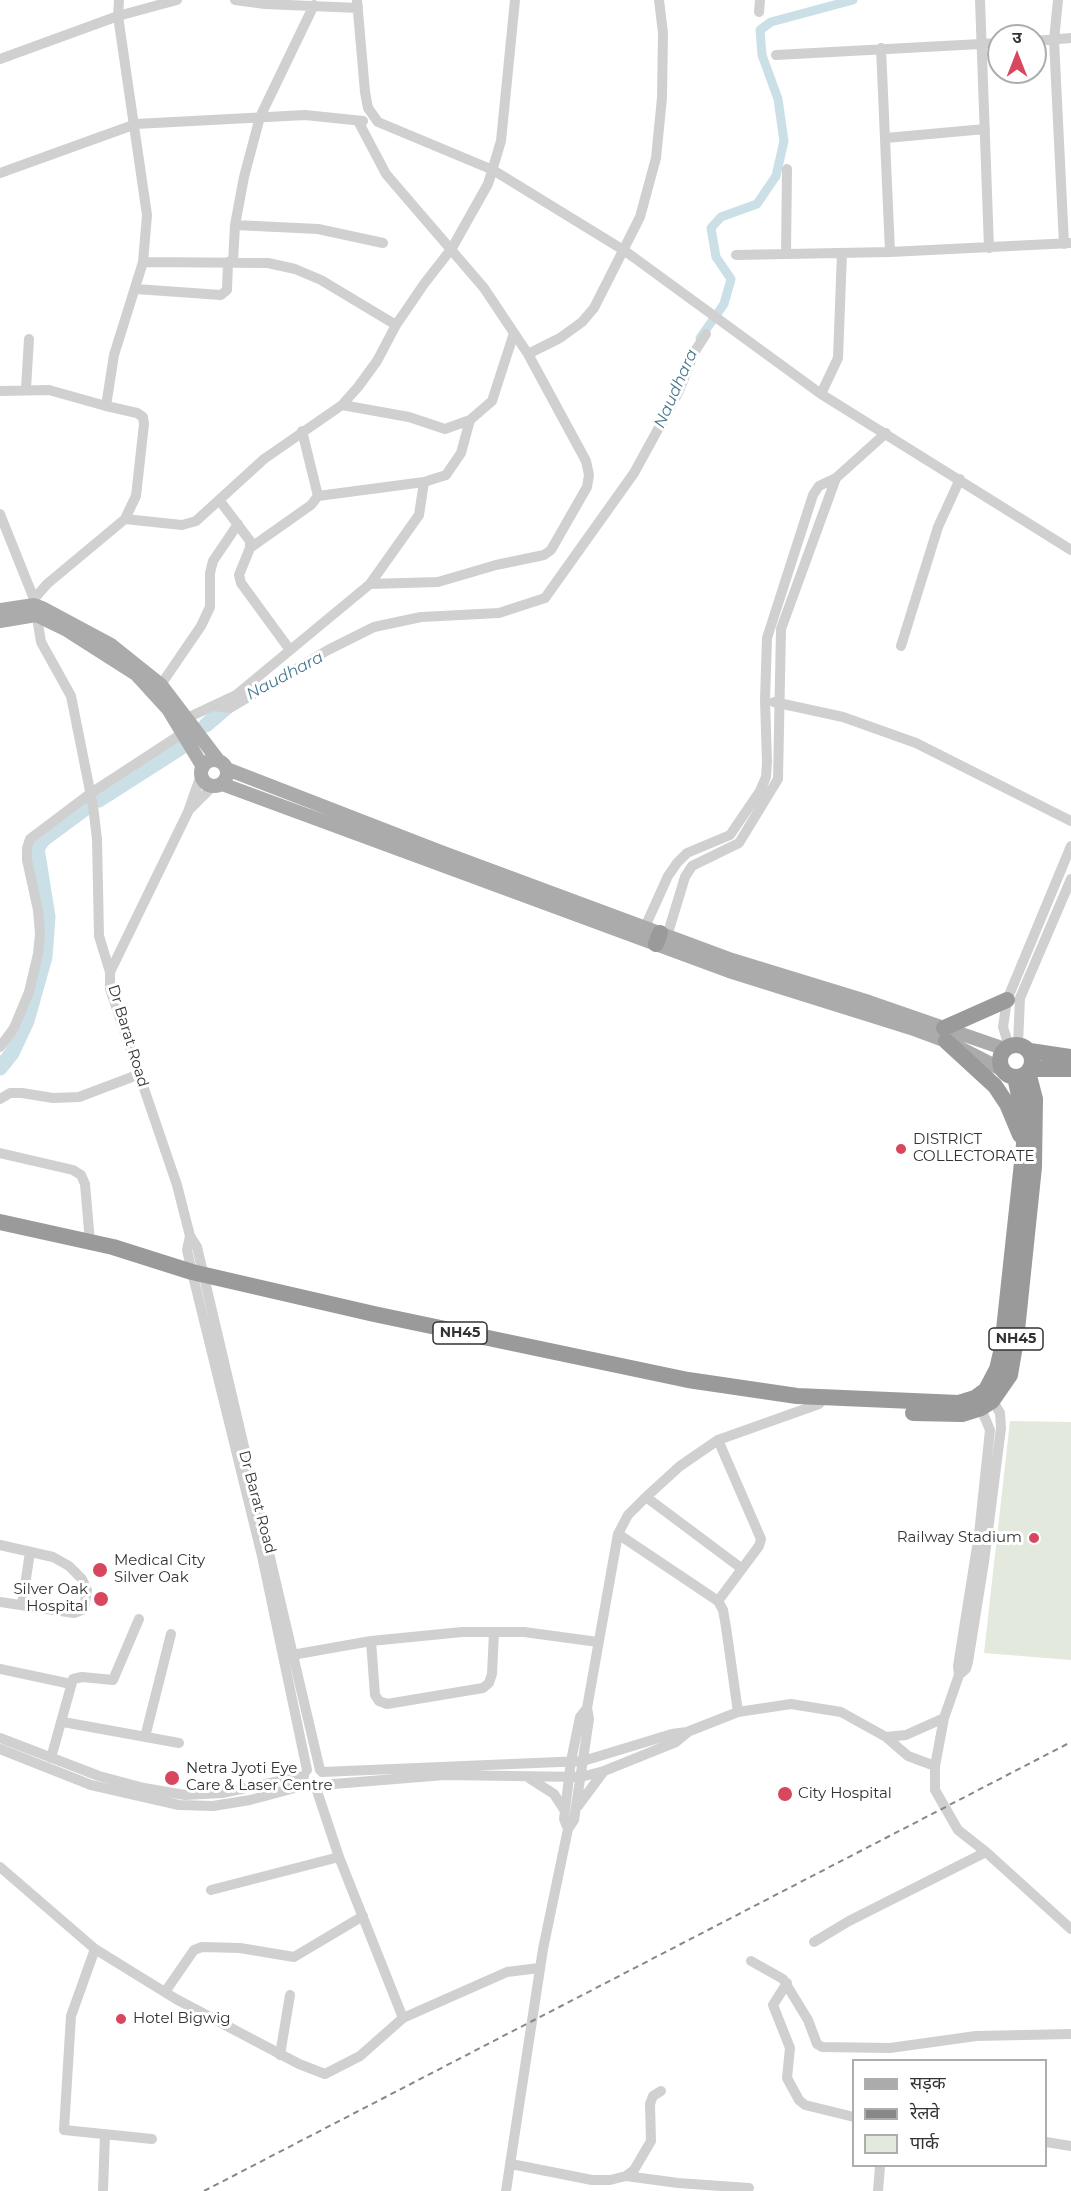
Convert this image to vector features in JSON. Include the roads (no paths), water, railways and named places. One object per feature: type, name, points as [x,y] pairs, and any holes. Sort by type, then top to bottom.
[{"type":"highway","points":[[1008,1000],[945,1035],[995,1086],[1007,1104],[1024,1144]]},
{"type":"highway","points":[[1015,1047],[1071,1057]]},
{"type":"highway","name":"NH45","points":[[0,1222],[90,1242],[198,1273],[420,1324],[688,1380],[822,1400],[959,1403],[984,1399],[1010,1375],[1016,1340],[1036,1121],[1035,1099],[1019,1072],[1000,1061],[1015,1047],[1033,1060],[1019,1072]]},
{"type":"highway","points":[[1019,1072],[1071,1070]]},
{"type":"highway","name":"NH45","points":[[984,1399],[997,1369],[1002,1348],[1024,1144],[1019,1072]]},
{"type":"highway","name":"NH45","points":[[0,1232],[113,1255],[127,1254]]},
{"type":"main road","points":[[0,610],[35,607],[158,689],[184,726],[222,765],[227,777],[218,785]]},
{"type":"main road","points":[[0,621],[35,607]]},
{"type":"main road","points":[[184,726],[205,783],[218,785],[732,960],[869,1002],[945,1035],[1019,1072]]},
{"type":"main road","points":[[202,771],[209,761],[222,765],[657,935]]},
{"type":"main road","points":[[945,1035],[1015,1047]]},
{"type":"street","points":[[106,406],[114,355],[136,289],[142,262],[147,215],[136,124],[118,16],[119,0]]},
{"type":"street","points":[[0,59],[118,16],[177,0]]},
{"type":"street","points":[[235,0],[265,4],[358,4],[365,92],[368,108],[378,122]]},
{"type":"street","points":[[125,519],[182,525],[196,521],[264,459],[342,405],[377,361],[396,326],[452,248],[493,170],[501,141],[506,104],[515,0]]},
{"type":"street","points":[[528,354],[560,338],[582,322],[600,299],[640,218],[656,158],[663,44],[659,0]]},
{"type":"street","points":[[759,12],[760,0]]},
{"type":"street","points":[[980,0],[989,248]]},
{"type":"street","points":[[736,255],[890,252],[1067,244],[1054,40],[1058,0]]},
{"type":"street","points":[[136,289],[221,295],[227,290],[244,177],[260,117],[314,5]]},
{"type":"street","points":[[1047,40],[1071,38]]},
{"type":"street","points":[[776,55],[987,44]]},
{"type":"street","points":[[881,48],[890,252]]},
{"type":"street","points":[[0,173],[136,124],[305,116],[378,122],[493,170],[625,251],[821,394],[1071,550]]},
{"type":"street","points":[[358,121],[386,174],[452,248],[484,288],[528,354],[586,461],[589,475],[587,487],[551,550],[544,555],[496,565],[438,582],[370,585]]},
{"type":"street","points":[[886,138],[985,129]]},
{"type":"street","points":[[786,254],[787,169]]},
{"type":"street","points":[[235,225],[318,229],[383,243]]},
{"type":"street","points":[[821,394],[838,358],[842,253]]},
{"type":"street","points":[[142,262],[267,263],[295,269],[321,280],[396,326]]},
{"type":"street","points":[[342,405],[409,417],[445,429],[470,420],[492,401],[514,333]]},
{"type":"street","points":[[214,706],[230,708],[328,650],[374,627],[421,617],[499,613],[545,598],[633,473],[679,391],[695,351],[706,334]]},
{"type":"street","points":[[26,388],[29,339]]},
{"type":"street","points":[[0,392],[26,388],[49,390],[137,413],[142,417],[144,424],[136,496],[125,519],[47,585],[35,607]]},
{"type":"street","points":[[250,548],[311,506],[318,496],[424,482],[446,475],[461,453],[470,420]]},
{"type":"street","points":[[302,431],[318,496]]},
{"type":"street","points":[[657,935],[677,863],[687,853],[730,835],[760,791],[766,777],[767,638],[813,495],[819,486],[836,478],[886,433]]},
{"type":"street","points":[[657,935],[692,866],[739,843],[774,788],[779,767],[781,629],[836,478]]},
{"type":"street","points":[[901,646],[938,527],[960,479]]},
{"type":"street","points":[[0,1047],[14,1028],[29,992],[38,954],[40,934],[38,910],[27,848],[38,832],[184,726],[214,706],[236,695],[370,585],[419,515],[424,482]]},
{"type":"street","points":[[220,501],[250,541],[250,548],[239,575],[241,583],[290,650]]},
{"type":"street","points":[[0,514],[35,607],[41,642],[71,696],[91,793],[97,839],[99,936],[110,972]]},
{"type":"street","points":[[158,689],[206,617],[212,595],[210,573],[213,561],[238,524]]},
{"type":"street","points":[[765,700],[843,717],[916,743],[1071,820]]},
{"type":"street","name":"Dr Barat Road","points":[[202,771],[188,812],[110,972],[110,989],[177,1185],[190,1236],[187,1250],[198,1273],[277,1578],[292,1655],[321,1771]]},
{"type":"street","name":"Dr Barat Road","points":[[188,812],[218,785]]},
{"type":"street","points":[[1015,1047],[1003,1027],[1008,1000],[1071,846]]},
{"type":"street","points":[[1015,1047],[1020,998],[1071,879]]},
{"type":"street","points":[[0,1099],[10,1094],[22,1093],[52,1098],[79,1097],[140,1074]]},
{"type":"street","points":[[0,1153],[73,1170],[81,1175],[85,1184],[90,1242]]},
{"type":"street","name":"Dr Barat Road","points":[[198,1273],[311,1781],[403,2018]]},
{"type":"street","points":[[984,1399],[1000,1413],[1001,1428],[995,1482],[968,1662],[966,1669],[959,1675],[944,1718],[935,1766],[935,1790],[958,1830],[986,1852],[1071,1929]]},
{"type":"street","points":[[570,1810],[575,1777],[583,1761],[589,1719],[587,1708],[618,1534],[628,1515],[680,1466],[718,1440],[822,1400]]},
{"type":"street","points":[[718,1440],[761,1539],[759,1546],[718,1601]]},
{"type":"street","points":[[645,1497],[741,1568]]},
{"type":"street","points":[[618,1534],[718,1601],[723,1610],[738,1712]]},
{"type":"street","points":[[0,1545],[53,1557],[69,1566],[82,1579],[87,1590],[84,1608],[74,1613],[0,1602]]},
{"type":"street","points":[[22,1605],[30,1552]]},
{"type":"street","points":[[51,1758],[63,1722],[71,1684],[77,1677],[113,1680],[139,1619]]},
{"type":"street","points":[[292,1655],[371,1641],[462,1632],[524,1632],[598,1642]]},
{"type":"street","points":[[371,1641],[375,1695],[379,1701],[387,1704],[483,1688],[489,1683],[492,1674],[494,1632]]},
{"type":"street","points":[[146,1737],[171,1634]]},
{"type":"street","points":[[1,1672],[71,1684]]},
{"type":"street","points":[[311,1781],[314,1768],[321,1771],[583,1761],[672,1734],[687,1732],[738,1712],[791,1704],[841,1712],[886,1737],[908,1756],[935,1766]]},
{"type":"street","points":[[575,1777],[571,1761],[580,1717],[587,1708]]},
{"type":"street","points":[[886,1737],[906,1735],[944,1718]]},
{"type":"street","points":[[63,1722],[179,1743]]},
{"type":"street","points":[[0,1738],[99,1776],[144,1788],[185,1795],[222,1793],[311,1781],[445,1775],[575,1777],[604,1771],[676,1742],[687,1732]]},
{"type":"street","points":[[0,1749],[91,1785],[179,1805],[213,1806],[250,1800],[311,1781]]},
{"type":"street","points":[[570,1810],[604,1771]]},
{"type":"street","points":[[506,2191],[539,1968],[568,1829],[574,1820],[570,1810],[554,1794],[526,1776]]},
{"type":"street","points":[[814,1942],[849,1921],[986,1852]]},
{"type":"street","points":[[211,1890],[339,1857]]},
{"type":"street","points":[[0,1867],[95,1949],[165,1992],[280,2055],[325,2074],[360,2056],[403,2018],[507,1972],[539,1968]]},
{"type":"street","points":[[1062,1921],[1071,1911]]},
{"type":"street","points":[[165,1992],[194,1950],[202,1947],[240,1948],[294,1957],[363,1916]]},
{"type":"street","points":[[95,1949],[71,2016],[64,2130],[152,2139]]},
{"type":"street","points":[[751,1961],[770,1970],[786,1983],[808,2020],[817,2044],[822,2047],[890,2048],[976,2036],[1071,2034]]},
{"type":"street","points":[[786,1983],[773,2005],[790,2048],[786,2070],[791,2085],[799,2100],[805,2105],[852,2117]]},
{"type":"street","points":[[280,2055],[290,1995]]},
{"type":"street","points":[[626,2176],[634,2170],[651,2141],[650,2103],[653,2096],[661,2091]]},
{"type":"street","points":[[104,2191],[105,2134]]},
{"type":"street","points":[[1047,2142],[1071,2146]]},
{"type":"street","points":[[511,2164],[592,2180],[610,2180],[626,2176],[678,2183],[749,2188]]},
{"type":"street","points":[[878,2191],[880,2167]]},
{"type":"waterway","name":"Naudhara","points":[[700,338],[724,304],[731,279],[716,257],[711,228],[721,217],[757,204],[776,176],[784,141],[778,99],[762,55],[760,30],[771,22],[853,0]]},
{"type":"waterway","points":[[206,725],[227,707]]},
{"type":"waterway","points":[[99,800],[182,747]]},
{"type":"waterway","points":[[0,1068],[12,1053],[27,1021],[45,957],[48,917],[37,848],[44,839],[86,808]]},
{"type":"railway","points":[[204,2191],[1071,1742]]},
{"type":"place","name":"DISTRICT COLLECTORATE","points":[[901,1149]]},
{"type":"place","name":"Railway Stadium","points":[[1034,1538]]},
{"type":"place","name":"Medical City Silver Oak","points":[[100,1570]]},
{"type":"place","name":"Silver Oak Hospital","points":[[101,1599]]},
{"type":"place","name":"Netra Jyoti Eye Care & Laser Centre","points":[[172,1778]]},
{"type":"place","name":"City Hospital","points":[[785,1794]]},
{"type":"place","name":"Hotel Bigwig","points":[[121,2019]]}]
